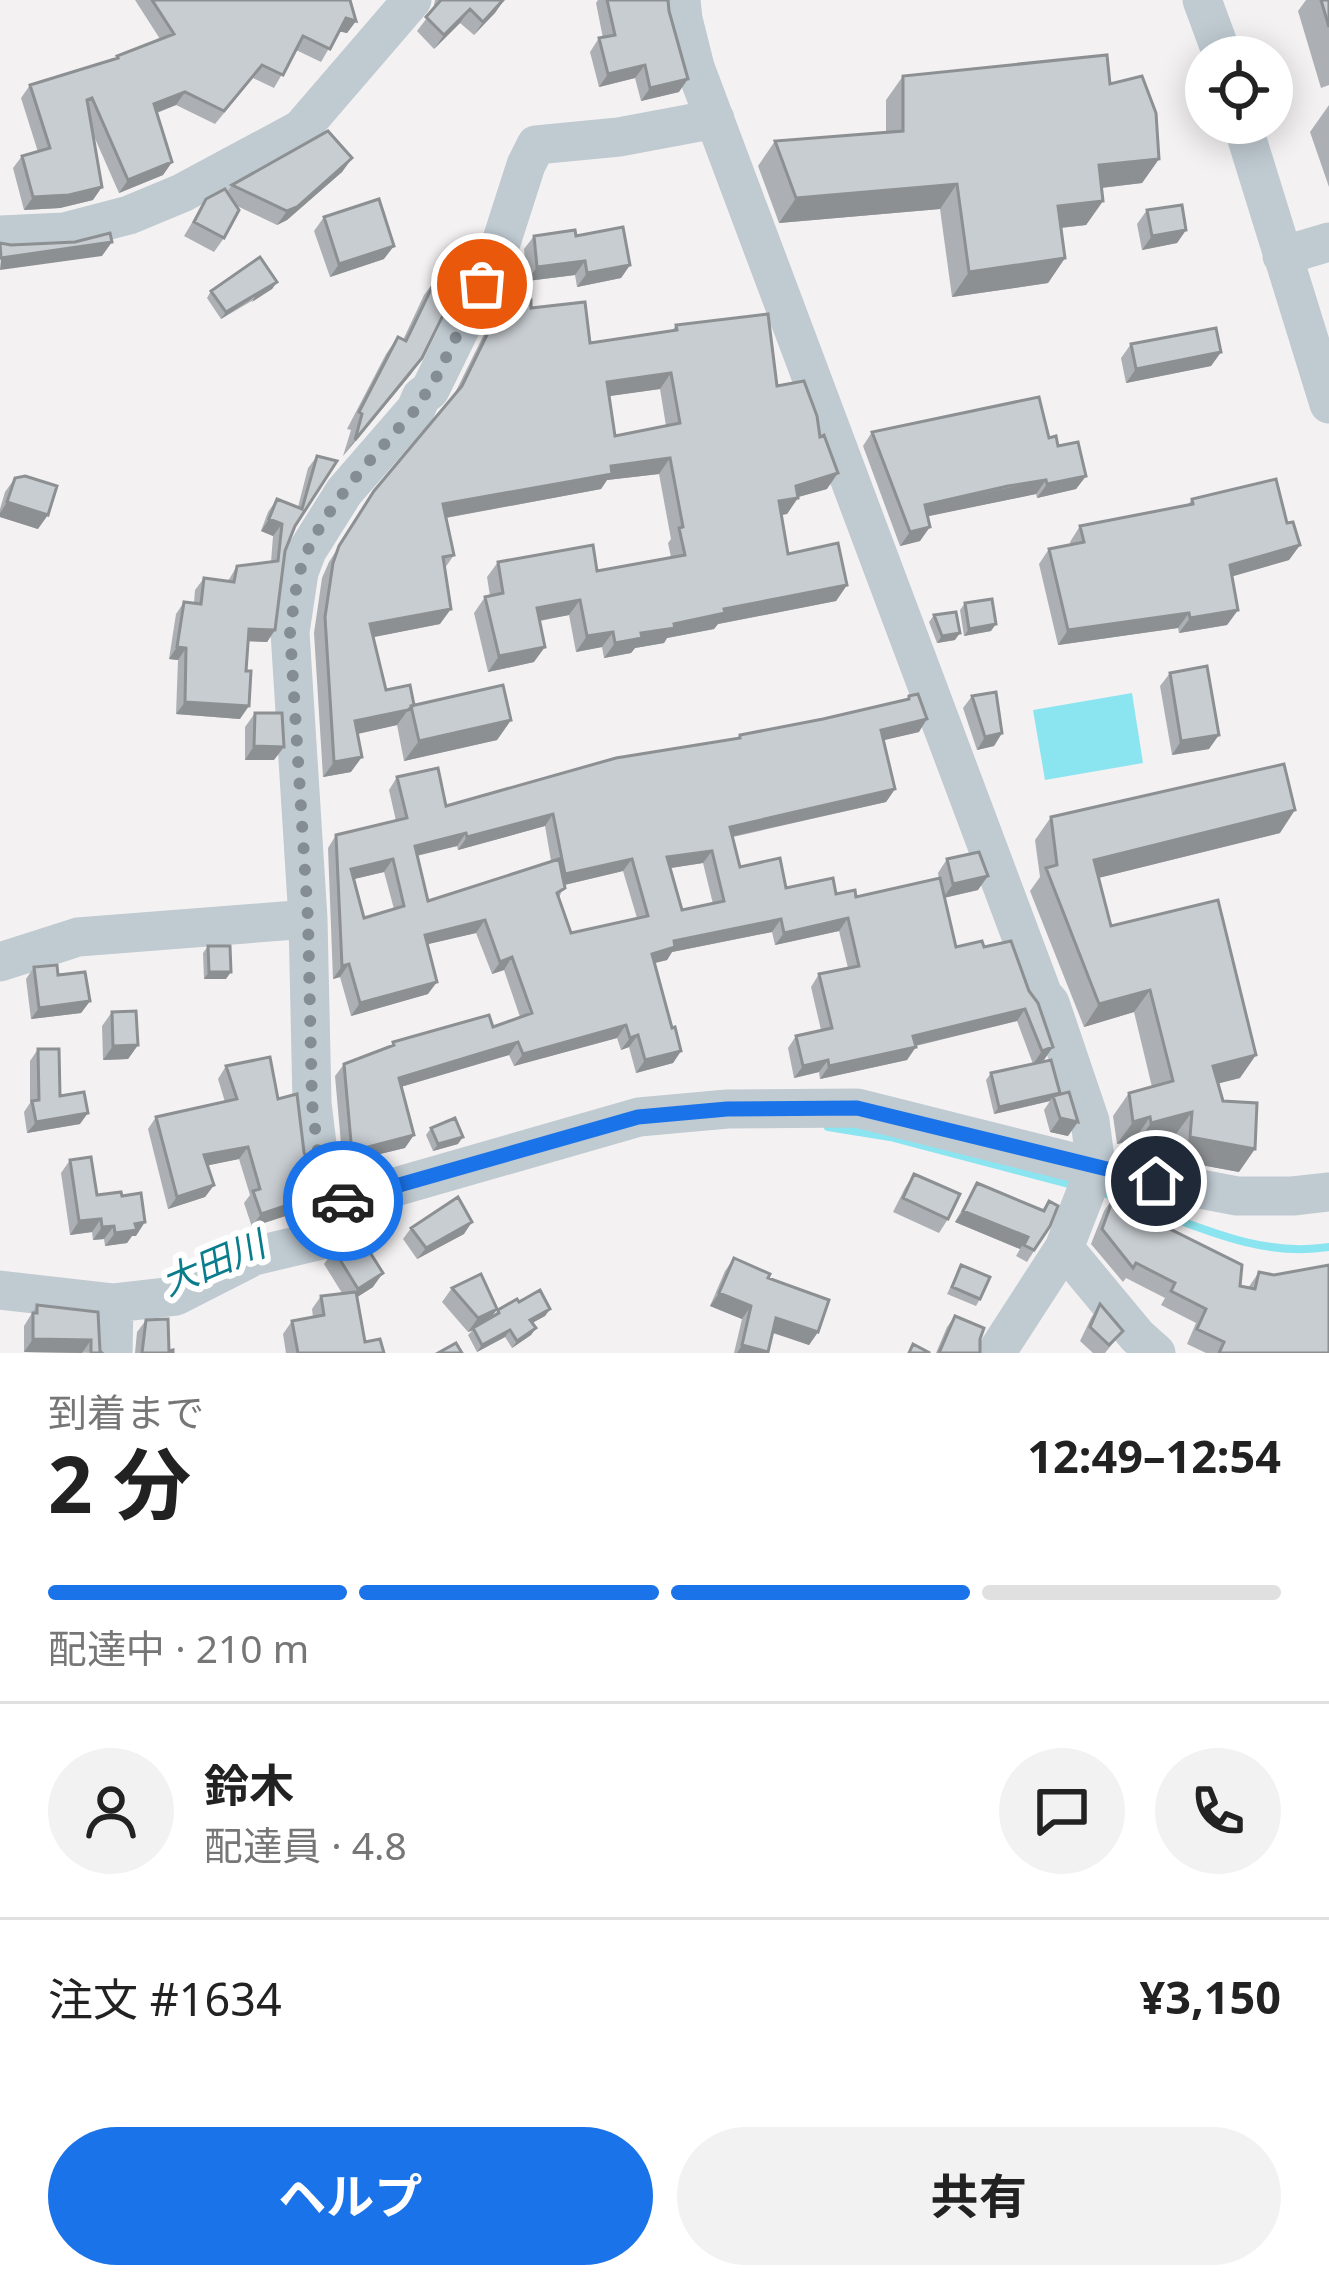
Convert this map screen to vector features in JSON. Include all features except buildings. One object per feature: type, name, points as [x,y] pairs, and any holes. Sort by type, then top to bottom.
[{"type":"street","points":[[0,235],[64,232],[129,215],[182,193],[301,129],[412,0]]},
{"type":"street","points":[[681,0],[695,68],[1050,1004],[1090,1121],[1096,1166],[1064,1248],[996,1353]]},
{"type":"street","points":[[1202,0],[1215,36]]},
{"type":"street","points":[[0,1290],[115,1304],[176,1295],[254,1256],[351,1233],[319,1161],[312,1103],[308,919],[290,632],[299,572],[344,492],[430,390],[499,249],[536,145],[619,137],[715,119]]},
{"type":"street","points":[[1248,144],[1329,404]]},
{"type":"street","points":[[1282,256],[1329,242]]},
{"type":"street","points":[[0,962],[78,937],[308,919]]},
{"type":"street","points":[[336,1204],[638,1117],[727,1109],[857,1108],[1115,1173],[1237,1196],[1329,1192]]},
{"type":"street","points":[[1064,1248],[1156,1353]]},
{"type":"street","points":[[113,1353],[115,1304]]},
{"type":"water","points":[[1132,693],[1143,763],[1045,780],[1033,710]]},
{"type":"waterway","name":"大田川","points":[[828,1127],[890,1137],[1076,1186]]},
{"type":"waterway","name":"大田川","points":[[1096,1191],[1239,1241],[1268,1247],[1329,1247]]},
{"type":"way so far","points":[[343,1201],[336,1204],[319,1161],[310,1079],[308,919],[290,632],[299,572],[344,492],[430,390],[482,284]]},
{"type":"route","points":[[343,1201],[638,1117],[727,1109],[857,1108],[1156,1181]]}]
